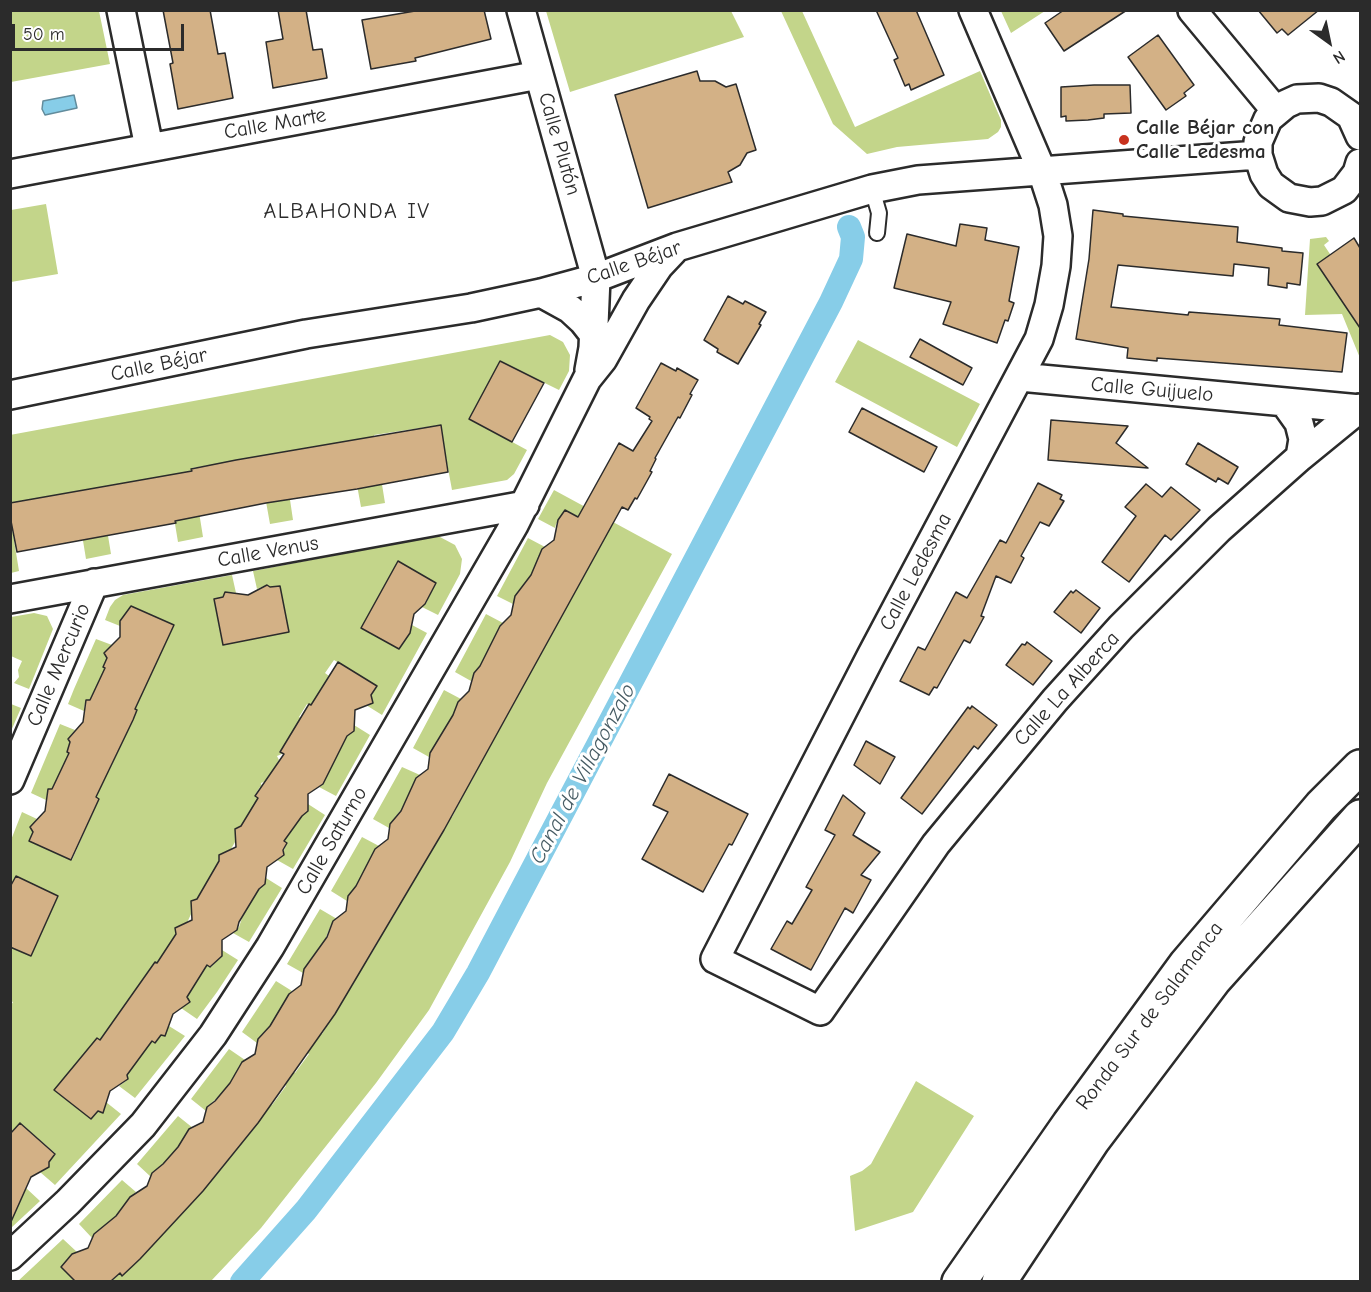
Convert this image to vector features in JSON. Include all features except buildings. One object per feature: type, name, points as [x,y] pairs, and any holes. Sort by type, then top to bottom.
[{"type":"highway","name":"Ronda Sur de Salamanca","points":[[959,1281],[1069,1124],[1186,964],[1321,806],[1360,767]]},
{"type":"highway","name":"Ronda Sur de Salamanca","points":[[999,1281],[1093,1140],[1214,980],[1360,818]]},
{"type":"street","points":[[121,10],[149,147]]},
{"type":"street","name":"Calle Plutón","points":[[521,10],[597,278]]},
{"type":"street","name":"Calle Ledesma","points":[[819,1011],[715,959],[866,667],[1040,339],[1056,266],[1058,236],[1053,205],[1042,171],[973,10]]},
{"type":"street","points":[[1192,10],[1276,111]]},
{"type":"street","name":"Calle Marte","points":[[10,174],[539,75]]},
{"type":"street","points":[[1360,136],[1351,117],[1343,109],[1319,98],[1297,99],[1276,111],[1262,130],[1258,142],[1260,165],[1271,185],[1289,198],[1310,202],[1334,196],[1344,190],[1357,173],[1360,163]]},
{"type":"street","name":"Calle Béjar","points":[[10,395],[306,334],[471,308],[541,293],[597,278],[677,247],[872,189],[918,180],[1258,155]]},
{"type":"street","name":"Calle Saturno","points":[[10,1256],[92,1179],[142,1125],[214,1033],[270,947],[525,505],[587,379],[593,348],[677,247]]},
{"type":"street","name":"Calle Saturno","points":[[597,278],[612,300],[604,337]]},
{"type":"street","points":[[541,293],[570,309],[604,337]]},
{"type":"street","name":"Calle Guijuelo","points":[[1020,377],[1360,409]]},
{"type":"street","points":[[1284,402],[1299,423],[1303,439],[1300,457]]},
{"type":"street","name":"Calle La Alberca","points":[[819,1011],[936,844],[1055,700],[1121,627],[1211,537],[1300,457],[1360,409]]},
{"type":"street","name":"Calle Venus","points":[[10,598],[525,505]]},
{"type":"street","name":"Calle Mercurio","points":[[10,780],[94,583]]},
{"type":"lane","points":[[872,189],[879,213],[876,233]]},
{"type":"green space","points":[[11,10],[99,11],[110,64],[11,82]]},
{"type":"green space","points":[[546,11],[731,11],[744,37],[570,92]]},
{"type":"green space","points":[[781,11],[802,11],[855,127],[980,71],[1001,120],[1001,127],[988,139],[897,147],[867,154],[833,124]]},
{"type":"green space","points":[[1001,11],[1045,11],[1011,33]]},
{"type":"green space","points":[[46,204],[58,274],[11,282],[11,210]]},
{"type":"green space","points":[[1326,237],[1329,241],[1324,245],[1332,257],[1319,267],[1340,297],[1360,285],[1360,318],[1356,321],[1360,328],[1360,358],[1342,314],[1305,315],[1310,239]]},
{"type":"green space","points":[[550,335],[563,342],[570,355],[569,371],[559,390],[500,361],[470,419],[527,450],[514,474],[507,480],[452,490],[440,425],[374,435],[385,503],[361,507],[349,441],[283,452],[293,520],[270,524],[258,457],[192,468],[203,537],[178,542],[167,476],[100,487],[111,554],[86,559],[75,492],[11,503],[10,435]]},
{"type":"green space","points":[[858,340],[980,404],[957,447],[835,382]]},
{"type":"green space","points":[[554,490],[672,554],[547,783],[510,862],[429,1010],[376,1083],[261,1228],[211,1281],[111,1282],[140,1259],[102,1230],[97,1231],[92,1238],[79,1224],[122,1180],[136,1192],[128,1202],[157,1240],[200,1194],[160,1167],[152,1173],[151,1177],[137,1164],[178,1116],[193,1128],[186,1133],[185,1138],[217,1174],[256,1126],[220,1095],[207,1107],[206,1111],[191,1099],[229,1049],[245,1060],[239,1066],[234,1078],[272,1105],[286,1086],[284,1083],[292,1071],[295,1073],[309,1054],[270,1026],[257,1043],[242,1032],[276,981],[292,991],[282,1010],[322,1034],[355,981],[315,956],[303,973],[287,964],[320,909],[337,919],[331,925],[326,937],[367,961],[379,941],[377,939],[384,926],[387,927],[399,907],[354,889],[347,901],[331,891],[362,837],[379,846],[373,852],[372,858],[409,889],[441,835],[400,811],[389,828],[373,819],[402,767],[420,775],[414,782],[410,794],[452,817],[463,796],[461,794],[471,782],[482,761],[436,746],[429,757],[413,748],[444,690],[461,699],[455,711],[493,740],[524,685],[482,663],[471,681],[455,672],[486,614],[503,623],[497,634],[535,664],[515,596],[513,604],[497,596],[528,538],[545,547],[539,558],[577,588],[607,533],[566,510],[555,528],[538,519]]},
{"type":"green space","points":[[10,516],[19,571],[11,573],[10,573]]},
{"type":"green space","points":[[440,537],[455,545],[462,559],[460,574],[438,615],[422,607],[427,602],[428,596],[398,562],[410,633],[412,625],[427,633],[382,715],[366,705],[371,701],[371,695],[377,686],[334,660],[325,673],[329,676],[311,706],[307,704],[299,717],[342,743],[352,732],[354,725],[370,735],[336,796],[319,787],[323,784],[325,776],[280,752],[282,754],[277,756],[279,760],[277,763],[280,765],[266,781],[261,783],[262,788],[260,787],[255,795],[297,821],[306,812],[308,804],[325,815],[293,869],[277,860],[281,857],[287,843],[246,817],[241,826],[235,829],[235,835],[238,837],[228,854],[225,852],[219,855],[260,888],[264,885],[266,878],[282,888],[249,942],[233,933],[239,927],[243,915],[202,890],[186,925],[176,928],[176,934],[170,943],[211,967],[220,958],[222,950],[238,960],[217,992],[197,1019],[181,1008],[187,1003],[187,997],[193,988],[155,962],[117,1017],[155,1043],[161,1035],[166,1033],[169,1026],[185,1036],[135,1098],[119,1086],[126,1081],[133,1067],[97,1038],[55,1090],[91,1119],[98,1111],[103,1110],[106,1102],[121,1114],[55,1185],[40,1172],[47,1168],[55,1153],[20,1123],[11,1134],[10,1007],[13,1002],[10,1001],[11,947],[31,956],[58,896],[16,877],[11,885],[11,840],[22,812],[37,819],[33,824],[29,841],[72,860],[99,799],[57,780],[48,792],[46,800],[31,793],[60,724],[75,730],[70,736],[71,743],[67,752],[109,771],[137,710],[94,691],[90,700],[85,703],[84,711],[68,704],[74,689],[96,639],[112,645],[107,651],[103,667],[173,625],[131,606],[127,615],[122,618],[120,626],[105,620],[110,607],[123,595],[232,575],[236,593],[229,592],[214,600],[223,645],[269,587],[264,586],[257,589],[253,571]]},
{"type":"green space","points":[[34,613],[47,616],[53,629],[29,689],[14,683],[19,677],[18,670],[22,661],[11,656],[11,617]]},
{"type":"green space","points":[[11,704],[21,708],[11,731]]},
{"type":"green space","points":[[916,1081],[974,1116],[913,1212],[855,1231],[850,1176],[871,1164]]},
{"type":"green space","points":[[26,1188],[40,1201],[11,1228],[11,1204],[23,1195]]},
{"type":"green space","points":[[63,1239],[77,1252],[69,1257],[61,1267],[75,1281],[17,1282]]},
{"type":"water","points":[[74,95],[77,108],[45,115],[42,109],[43,101]]},
{"type":"waterway","name":"Canal de Villagonzalo","points":[[242,1282],[306,1210],[443,1032],[478,973],[831,302],[851,259],[853,237],[849,227]]},
{"type":"place","name":"Calle Béjar con Calle Ledesma","points":[[1124,140]]},
{"type":"district","name":"ALBAHONDA IV","points":[[347,212]]}]
